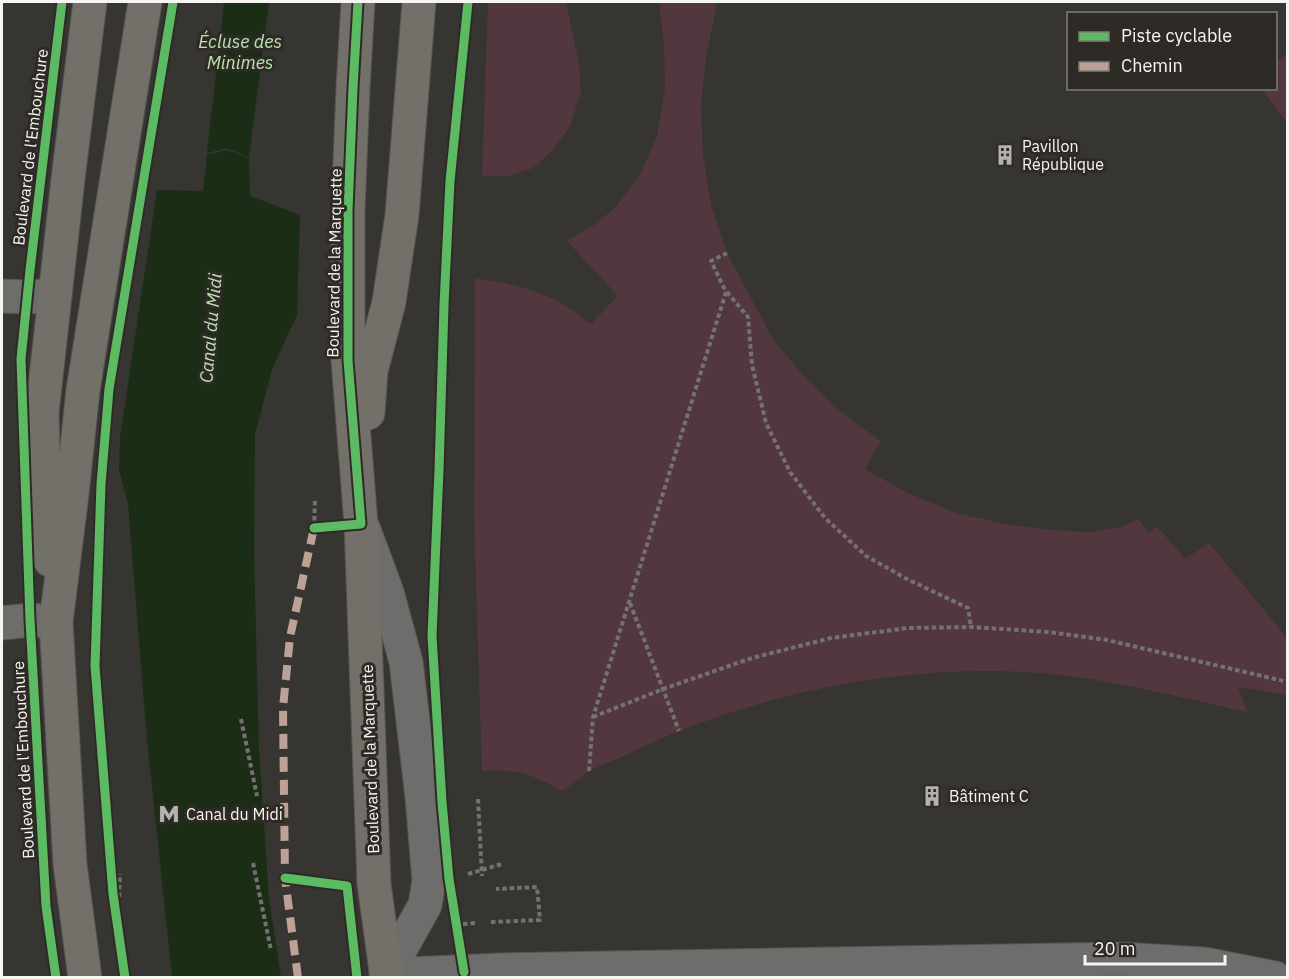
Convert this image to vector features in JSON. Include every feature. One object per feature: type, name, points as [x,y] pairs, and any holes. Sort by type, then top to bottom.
[{"type":"main road","points":[[85,978],[70,864],[56,622],[44,491],[42,413],[90,2]]},
{"type":"main road","points":[[56,622],[83,390],[145,2]]},
{"type":"main road","name":"Boulevard de la Marquette","points":[[358,2],[348,210],[348,360],[362,524],[374,884],[387,976]]},
{"type":"main road","points":[[362,524],[371,371],[389,302],[402,215],[419,2]]},
{"type":"street","points":[[2,296],[55,295]]},
{"type":"street","points":[[362,524],[387,592],[406,662],[422,797],[429,881],[425,905],[387,976]]},
{"type":"street","points":[[2,623],[30,620],[56,622]]},
{"type":"street","points":[[387,976],[500,970],[1122,960],[1204,964],[1275,978]]},
{"type":"path","points":[[727,253],[711,261],[726,292],[748,318],[752,365],[766,423],[790,472],[825,518],[866,556],[907,579],[968,608],[971,627]]},
{"type":"path","points":[[589,771],[593,717],[726,292]]},
{"type":"path","points":[[314,528],[362,524]]},
{"type":"path","points":[[629,601],[679,731]]},
{"type":"path","points":[[593,717],[663,689],[752,658],[831,638],[908,628],[971,627],[1047,632],[1107,640],[1287,682]]},
{"type":"path","points":[[241,718],[257,796]]},
{"type":"path","points":[[478,799],[482,876]]},
{"type":"path","points":[[253,863],[271,950]]},
{"type":"path","points":[[491,922],[540,920],[537,887],[496,889]]},
{"type":"path","points":[[454,914],[464,972]]},
{"type":"shaded area","points":[[488,2],[566,2],[579,64],[581,92],[570,126],[552,151],[533,168],[509,176],[482,176]]},
{"type":"shaded area","points":[[659,2],[714,2],[717,5],[706,56],[701,105],[703,155],[711,205],[727,253],[773,339],[805,378],[841,412],[881,441],[865,469],[906,492],[956,513],[1005,524],[1091,532],[1121,527],[1138,519],[1149,533],[1157,526],[1185,559],[1209,543],[1287,638],[1287,695],[1238,687],[1247,712],[1137,688],[1053,674],[978,671],[931,673],[837,685],[746,708],[658,740],[600,766],[562,791],[542,780],[524,774],[482,771],[474,519],[475,278],[535,291],[571,309],[591,324],[618,296],[567,241],[594,225],[615,208],[639,177],[657,136],[665,89],[664,43]]},
{"type":"shaded area","points":[[1287,53],[1287,122],[1262,90],[1277,90],[1277,62]]},
{"type":"water","name":"Écluse des Minimes","points":[[224,2],[269,2],[249,157],[227,148],[207,153]]},
{"type":"water","points":[[227,150],[249,158],[250,196],[300,215],[297,315],[272,369],[255,435],[254,552],[259,749],[269,899],[281,977],[172,977],[146,729],[128,504],[119,470],[120,437],[157,190],[203,191],[207,155]]},
{"type":"marked path","points":[[298,978],[285,878],[283,708],[290,637],[314,528]]},
{"type":"cycle path","name":"Boulevard de l'Embouchure","points":[[56,978],[46,906],[30,620],[21,359],[62,2]]},
{"type":"cycle path","points":[[125,978],[113,894],[95,666],[101,484],[109,389],[173,2]]},
{"type":"cycle path","points":[[314,528],[361,524],[348,360],[348,210],[358,2]]},
{"type":"cycle path","points":[[464,972],[449,879],[432,636],[450,181],[468,2]]},
{"type":"cycle path","points":[[285,878],[347,886],[357,978]]},
{"type":"place","name":"Pavillon République","points":[[1005,155]]},
{"type":"place","name":"Bâtiment C","points":[[932,796]]},
{"type":"place","name":"Canal du Midi","points":[[169,814]]}]
